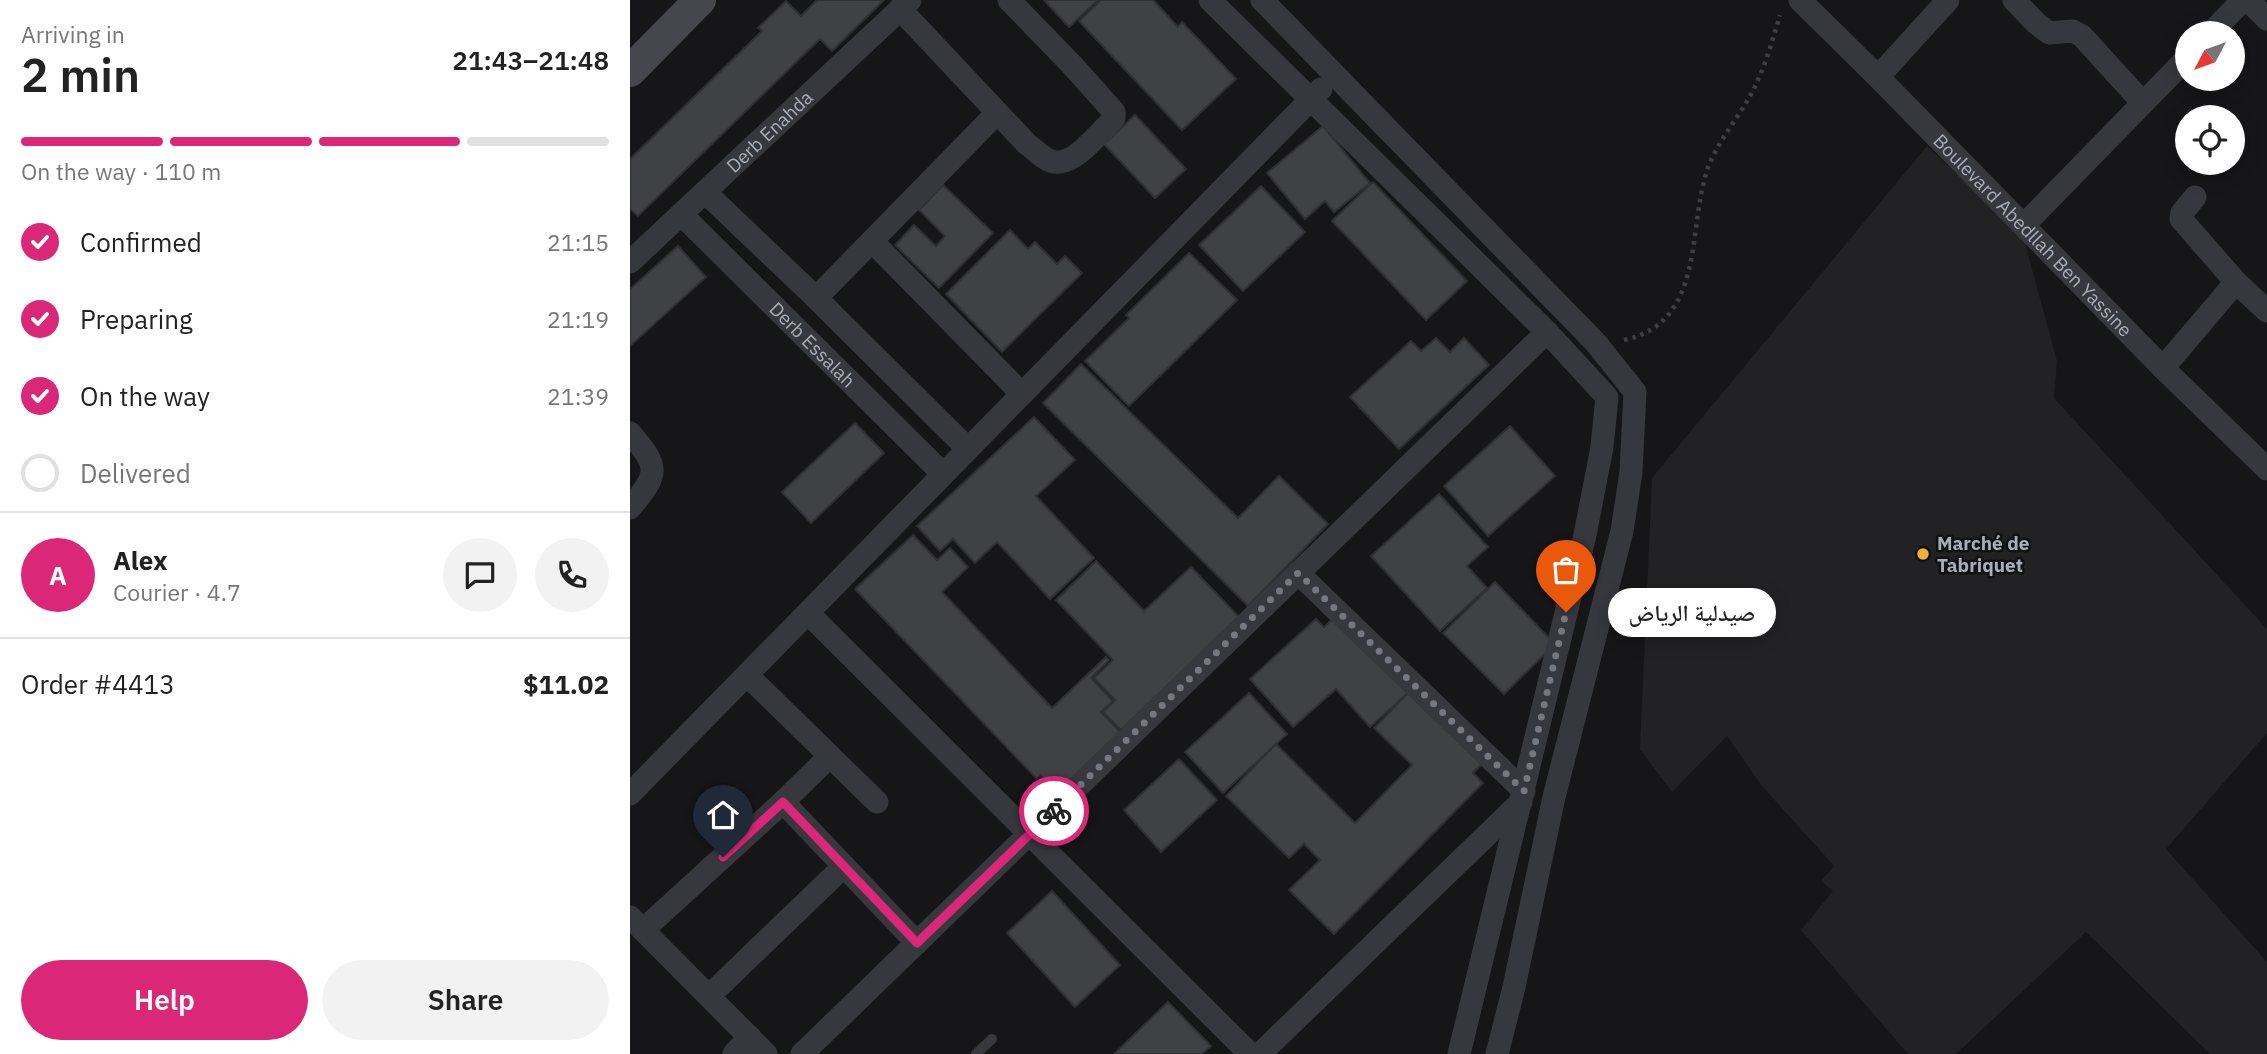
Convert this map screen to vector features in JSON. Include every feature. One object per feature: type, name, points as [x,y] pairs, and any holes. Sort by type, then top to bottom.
[{"type":"street","points":[[630,71],[700,0]]},
{"type":"street","points":[[905,5],[997,113],[1045,159],[1063,163],[1073,158],[1110,124],[1115,115],[1111,107],[1009,0]]},
{"type":"street","points":[[1210,0],[1547,332],[1607,397],[1602,447],[1585,536],[1459,1054]]},
{"type":"street","points":[[1262,0],[1595,343],[1635,392],[1631,472],[1622,531],[1553,797],[1514,987],[1497,1054]]},
{"type":"street","points":[[1878,77],[1948,0]]},
{"type":"street","points":[[2014,0],[2049,33],[2073,31],[2082,36],[2143,103]]},
{"type":"street","points":[[2223,21],[2243,0]]},
{"type":"street","points":[[2248,0],[2267,19]]},
{"type":"street","name":"Derb Enahda","points":[[630,262],[905,5]]},
{"type":"street","name":"Boulevard Abedllah Ben Yassine","points":[[1791,6],[1878,77],[2163,368],[2263,458]]},
{"type":"street","points":[[2024,225],[2175,70]]},
{"type":"street","points":[[630,794],[1335,76]]},
{"type":"street","points":[[816,298],[997,113]]},
{"type":"street","name":"Derb Essalah","points":[[706,193],[968,449]]},
{"type":"street","points":[[2195,197],[2182,213],[2181,219],[2236,282],[2267,311]]},
{"type":"street","name":"Derb Essalah","points":[[682,215],[943,474]]},
{"type":"street","points":[[872,241],[1022,394]]},
{"type":"street","points":[[2163,368],[2236,282]]},
{"type":"street","points":[[802,1054],[1547,332]]},
{"type":"street","points":[[1607,397],[1635,392]]},
{"type":"street","points":[[630,433],[651,461],[653,473],[652,479],[630,508]]},
{"type":"street","points":[[1298,573],[1522,796]]},
{"type":"street","points":[[808,613],[1250,1054]]},
{"type":"street","points":[[747,674],[877,802]]},
{"type":"street","points":[[766,1054],[742,1046],[709,996],[636,924],[783,802],[830,756]]},
{"type":"street","points":[[1260,1054],[1522,796]]},
{"type":"street","points":[[783,802],[917,943]]},
{"type":"street","points":[[709,996],[844,866]]},
{"type":"lane","points":[[976,1054],[992,1039]]},
{"type":"path","points":[[1595,343],[1640,337],[1658,326],[1673,310],[1691,264],[1701,193],[1709,166],[1718,146],[1752,93],[1791,6]]},
{"type":"shaded area","name":"Marché de Tabriquet","points":[[1927,146],[2023,236],[2057,361],[2054,398],[2267,629],[2267,733],[2166,849],[2267,962],[2267,1054],[2210,1054],[2086,932],[1956,1054],[1908,1054],[1801,930],[1833,891],[1821,881],[1834,866],[1762,786],[1727,736],[1672,792],[1640,749],[1652,478]]},
{"type":"building","points":[[817,0],[884,0],[832,51],[820,39],[638,216],[630,209],[630,159],[762,31],[758,28],[786,1],[801,16]]},
{"type":"building","points":[[1044,0],[1098,0],[1069,27]]},
{"type":"building","points":[[1101,0],[1153,0],[1178,27],[1182,22],[1236,79],[1182,130],[1079,21]]},
{"type":"building","points":[[1135,115],[1186,169],[1155,198],[1104,144]]},
{"type":"building","points":[[1323,126],[1370,183],[1334,212],[1325,201],[1305,219],[1267,173]]},
{"type":"building","points":[[1373,182],[1467,281],[1426,320],[1332,221]]},
{"type":"building","points":[[943,185],[993,233],[939,288],[895,245],[914,225],[936,246],[945,236],[919,210]]},
{"type":"building","points":[[1261,186],[1305,232],[1243,291],[1199,245]]},
{"type":"building","points":[[1010,230],[1028,249],[1035,242],[1057,264],[1065,256],[1082,273],[1002,352],[946,294]]},
{"type":"building","points":[[678,246],[706,277],[630,346],[630,289]]},
{"type":"building","points":[[1189,253],[1237,300],[1129,406],[1085,361],[1129,318],[1126,315]]},
{"type":"building","points":[[1436,338],[1450,352],[1464,338],[1489,365],[1399,449],[1350,397],[1411,341],[1421,351]]},
{"type":"building","points":[[1081,364],[1238,518],[1279,476],[1328,524],[1248,606],[1043,403]]},
{"type":"building","points":[[1034,417],[1075,460],[1036,496],[1094,558],[1050,599],[997,542],[975,563],[953,539],[940,551],[917,526]]},
{"type":"building","points":[[855,423],[884,453],[811,523],[782,492]]},
{"type":"building","points":[[1510,426],[1555,476],[1488,536],[1444,486]]},
{"type":"building","points":[[1439,494],[1488,547],[1467,566],[1487,588],[1440,631],[1371,556]]},
{"type":"building","points":[[913,535],[937,560],[950,548],[968,567],[942,592],[1052,708],[1106,657],[1109,660],[1091,678],[1113,701],[1101,712],[1123,735],[1060,795],[1040,775],[1037,779],[855,589]]},
{"type":"building","points":[[1096,561],[1144,611],[1191,567],[1239,617],[1121,730],[1103,712],[1115,700],[1094,678],[1113,660],[1056,600]]},
{"type":"building","points":[[1495,582],[1555,644],[1504,694],[1443,633]]},
{"type":"building","points":[[1338,614],[1409,692],[1370,727],[1336,689],[1293,727],[1250,679],[1316,619],[1324,627]]},
{"type":"building","points":[[1413,688],[1486,760],[1473,773],[1483,783],[1334,934],[1289,890],[1320,860],[1304,844],[1289,858],[1226,796],[1276,744],[1355,823],[1412,765],[1374,728]]},
{"type":"building","points":[[1249,693],[1287,734],[1223,793],[1185,752]]},
{"type":"building","points":[[1179,759],[1217,800],[1161,852],[1124,810]]},
{"type":"building","points":[[1052,891],[1120,965],[1075,1007],[1007,933]]},
{"type":"building","points":[[1168,1002],[1211,1046],[1202,1054],[1114,1054]]},
{"type":"way so far","points":[[1054,811],[1298,573],[1524,791],[1566,612]]},
{"type":"place","name":"Marché de Tabriquet","points":[[1923,554]]},
{"type":"place","name":"صيدلية الرياض","points":[[1566,612]]},
{"type":"route","points":[[723,857],[783,802],[917,943],[1054,811]]}]
